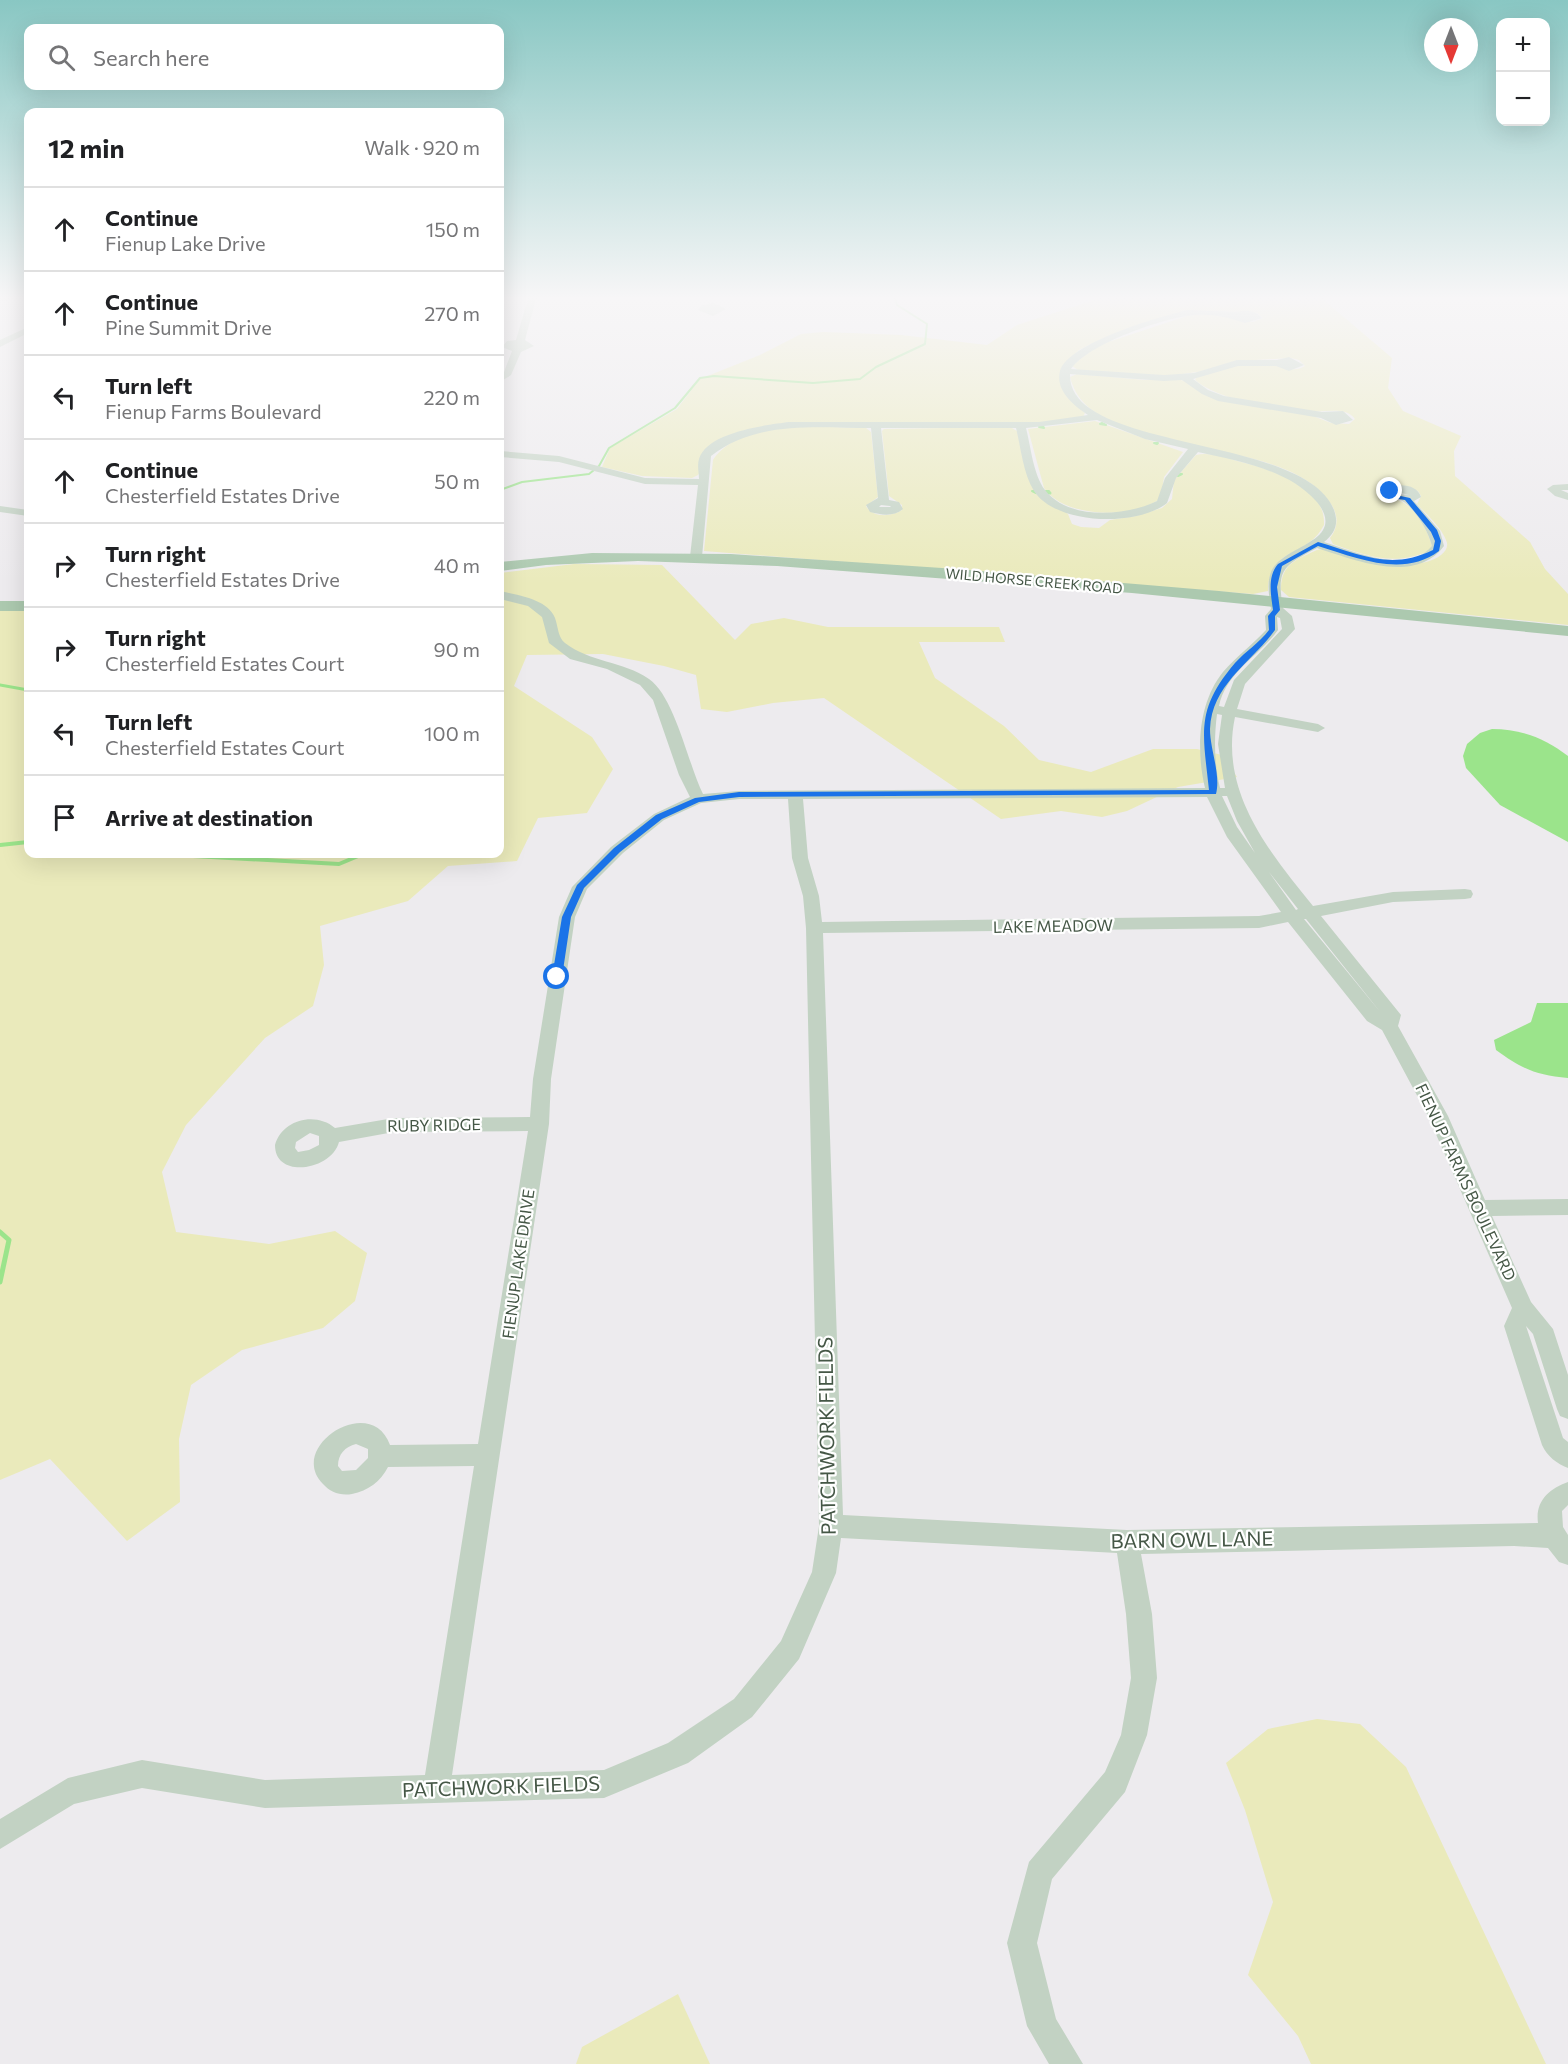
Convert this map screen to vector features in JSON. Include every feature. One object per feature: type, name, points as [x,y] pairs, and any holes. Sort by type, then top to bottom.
[{"type":"main road","name":"WILD HORSE CREEK ROAD","points":[[504,566],[569,558],[696,557],[967,574],[1276,607],[1568,631]]},
{"type":"main road","points":[[0,606],[24,606]]},
{"type":"street","points":[[1069,391],[1097,417],[1146,438],[1274,469],[1312,490],[1327,506],[1331,514],[1329,530],[1318,544],[1285,561],[1276,570],[1274,587],[1276,607]]},
{"type":"street","points":[[1203,391],[1222,399],[1325,416]]},
{"type":"street","points":[[696,557],[704,482],[704,460],[707,454],[724,441],[748,431],[789,425],[1051,424],[1097,417]]},
{"type":"street","points":[[876,425],[884,501]]},
{"type":"street","points":[[1020,425],[1040,492],[1053,502],[1078,511],[1074,519],[1083,525],[1097,524],[1103,516],[1140,512],[1162,502],[1166,498],[1168,481],[1194,449]]},
{"type":"street","points":[[504,454],[559,459],[631,479],[704,482]]},
{"type":"street","points":[[1568,487],[1560,486],[1553,489],[1568,497]]},
{"type":"street","points":[[1318,544],[1367,559],[1391,563],[1415,561],[1431,555],[1438,546],[1434,531],[1407,499]]},
{"type":"street","points":[[0,509],[24,512]]},
{"type":"street","points":[[504,596],[532,603],[548,615],[556,644],[575,656],[612,666],[645,682],[660,699],[686,775],[698,800]]},
{"type":"street","name":"FIENUP FARMS BOULEVARD","points":[[1389,1026],[1392,1015],[1253,839],[1233,792],[1225,746],[1225,727],[1238,685],[1278,644],[1288,629],[1286,616],[1276,607],[1271,616],[1272,630],[1263,642],[1240,662],[1217,690],[1206,729],[1214,793],[1231,832],[1292,916],[1373,1017],[1389,1026],[1438,1116],[1523,1308],[1542,1329],[1568,1409]]},
{"type":"street","points":[[1211,708],[1318,728]]},
{"type":"street","name":"FIENUP LAKE DRIVE","points":[[436,1790],[489,1455],[567,917],[580,887],[617,850],[659,817],[698,800],[739,795],[1233,792]]},
{"type":"street","name":"PATCHWORK FIELDS","points":[[0,1836],[68,1792],[142,1774],[265,1794],[604,1784],[678,1753],[743,1708],[790,1650],[824,1573],[831,1526],[814,928],[811,896],[800,858],[795,795]]},
{"type":"street","name":"LAKE MEADOW","points":[[814,928],[1259,922],[1393,897],[1465,894]]},
{"type":"street","name":"RUBY RIDGE","points":[[330,1136],[394,1125],[538,1124]]},
{"type":"street","points":[[1479,1208],[1568,1207]]},
{"type":"street","points":[[1523,1308],[1515,1326],[1554,1445],[1568,1457]]},
{"type":"street","points":[[381,1456],[489,1455]]},
{"type":"street","points":[[1561,1544],[1549,1524],[1548,1513],[1552,1503],[1559,1496],[1568,1493]]},
{"type":"street","name":"BARN OWL LANE","points":[[831,1526],[1127,1542],[1502,1535],[1561,1544]]},
{"type":"street","points":[[1067,2064],[1042,2026],[1022,1943],[1039,1872],[1115,1782],[1134,1735],[1144,1678],[1139,1614],[1127,1542]]},
{"type":"shaded area","points":[[691,391],[1065,391],[1067,397],[1085,413],[1083,417],[1042,423],[789,422],[720,440],[698,475],[692,478],[642,476],[602,467],[610,448],[677,409]]},
{"type":"shaded area","points":[[1076,391],[1202,391],[1242,401],[1214,391],[1390,391],[1403,411],[1461,436],[1454,451],[1455,476],[1530,542],[1545,569],[1568,594],[1568,625],[1289,597],[1281,590],[1284,572],[1295,561],[1316,550],[1323,549],[1384,561],[1415,564],[1441,555],[1447,542],[1437,526],[1417,504],[1421,496],[1418,491],[1404,486],[1386,486],[1383,492],[1385,495],[1410,507],[1419,518],[1433,549],[1407,558],[1395,559],[1371,556],[1333,544],[1330,538],[1335,530],[1334,508],[1317,489],[1300,476],[1257,460],[1168,441],[1125,428],[1091,409]],"holes":[[[1257,404],[1282,408],[1341,411],[1355,419],[1349,424],[1331,423],[1313,416]]]},
{"type":"shaded area","points":[[1095,421],[1183,452],[1164,477],[1161,498],[1135,510],[1101,512],[1067,506],[1044,488],[1028,429]]},
{"type":"shaded area","points":[[797,426],[866,428],[871,432],[878,497],[866,506],[873,513],[882,515],[902,510],[902,505],[889,496],[882,431],[884,429],[1010,427],[1017,431],[1033,488],[1068,514],[1072,524],[1081,527],[1099,528],[1110,520],[1136,516],[1162,508],[1172,499],[1174,480],[1196,455],[1206,454],[1264,469],[1293,481],[1316,499],[1322,511],[1324,525],[1317,536],[1274,566],[1268,591],[1253,594],[704,551],[713,460],[721,451],[740,438],[762,431]]},
{"type":"shaded area","points":[[574,564],[662,565],[735,640],[751,624],[784,618],[828,627],[999,627],[1005,642],[919,642],[935,678],[1004,726],[1039,760],[1091,772],[1153,749],[1197,749],[1222,755],[1237,777],[1178,787],[1127,811],[1102,817],[1061,811],[1001,819],[824,698],[773,703],[727,712],[701,709],[696,675],[603,654],[527,655],[514,686],[592,737],[613,769],[587,813],[538,818],[517,861],[448,866],[408,901],[320,926],[324,965],[313,1006],[265,1038],[186,1125],[162,1172],[176,1232],[269,1244],[335,1231],[367,1253],[355,1301],[323,1328],[242,1350],[191,1385],[179,1439],[180,1502],[127,1541],[50,1459],[0,1480],[0,611],[24,611],[24,858],[504,858],[504,573]]},
{"type":"shaded area","points":[[1492,729],[1532,736],[1568,756],[1568,842],[1500,805],[1466,768],[1463,756],[1467,744],[1480,733]]},
{"type":"shaded area","points":[[1537,1003],[1568,1003],[1568,1078],[1530,1070],[1496,1050],[1494,1040],[1531,1022]]},
{"type":"shaded area","points":[[1317,1719],[1360,1724],[1406,1767],[1546,2064],[1311,2064],[1298,2036],[1248,1975],[1273,1902],[1245,1810],[1226,1763],[1268,1729]]},
{"type":"shaded area","points":[[678,1994],[710,2064],[576,2064],[582,2047]]},
{"type":"waterway","points":[[504,489],[522,482],[589,474],[599,466],[609,448],[675,408],[689,391]]},
{"type":"waterway","points":[[1102,423],[1106,425],[1100,424],[1102,423]]},
{"type":"waterway","points":[[1043,426],[1044,428],[1039,427],[1043,426]]},
{"type":"waterway","points":[[1154,443],[1158,443],[1157,444],[1154,443]]},
{"type":"waterway","points":[[1179,474],[1182,474],[1178,476],[1179,474]]},
{"type":"waterway","points":[[1032,491],[1035,491],[1036,493],[1032,491]]},
{"type":"waterway","points":[[1046,491],[1049,491],[1050,493],[1047,493],[1046,491]]},
{"type":"waterway","points":[[0,685],[24,689]]},
{"type":"waterway","points":[[0,845],[24,842]]},
{"type":"waterway","points":[[230,858],[339,864],[353,858]]},
{"type":"waterway","points":[[0,1232],[9,1240],[0,1282]]},
{"type":"route","points":[[557,977],[567,917],[580,887],[617,850],[659,817],[698,800],[739,795],[1214,793],[1206,729],[1211,708],[1217,690],[1240,662],[1263,642],[1272,630],[1271,616],[1276,610],[1274,587],[1276,570],[1280,565],[1318,544],[1367,559],[1391,563],[1415,561],[1436,551],[1438,541],[1434,531],[1407,499],[1394,496],[1390,491]]}]
